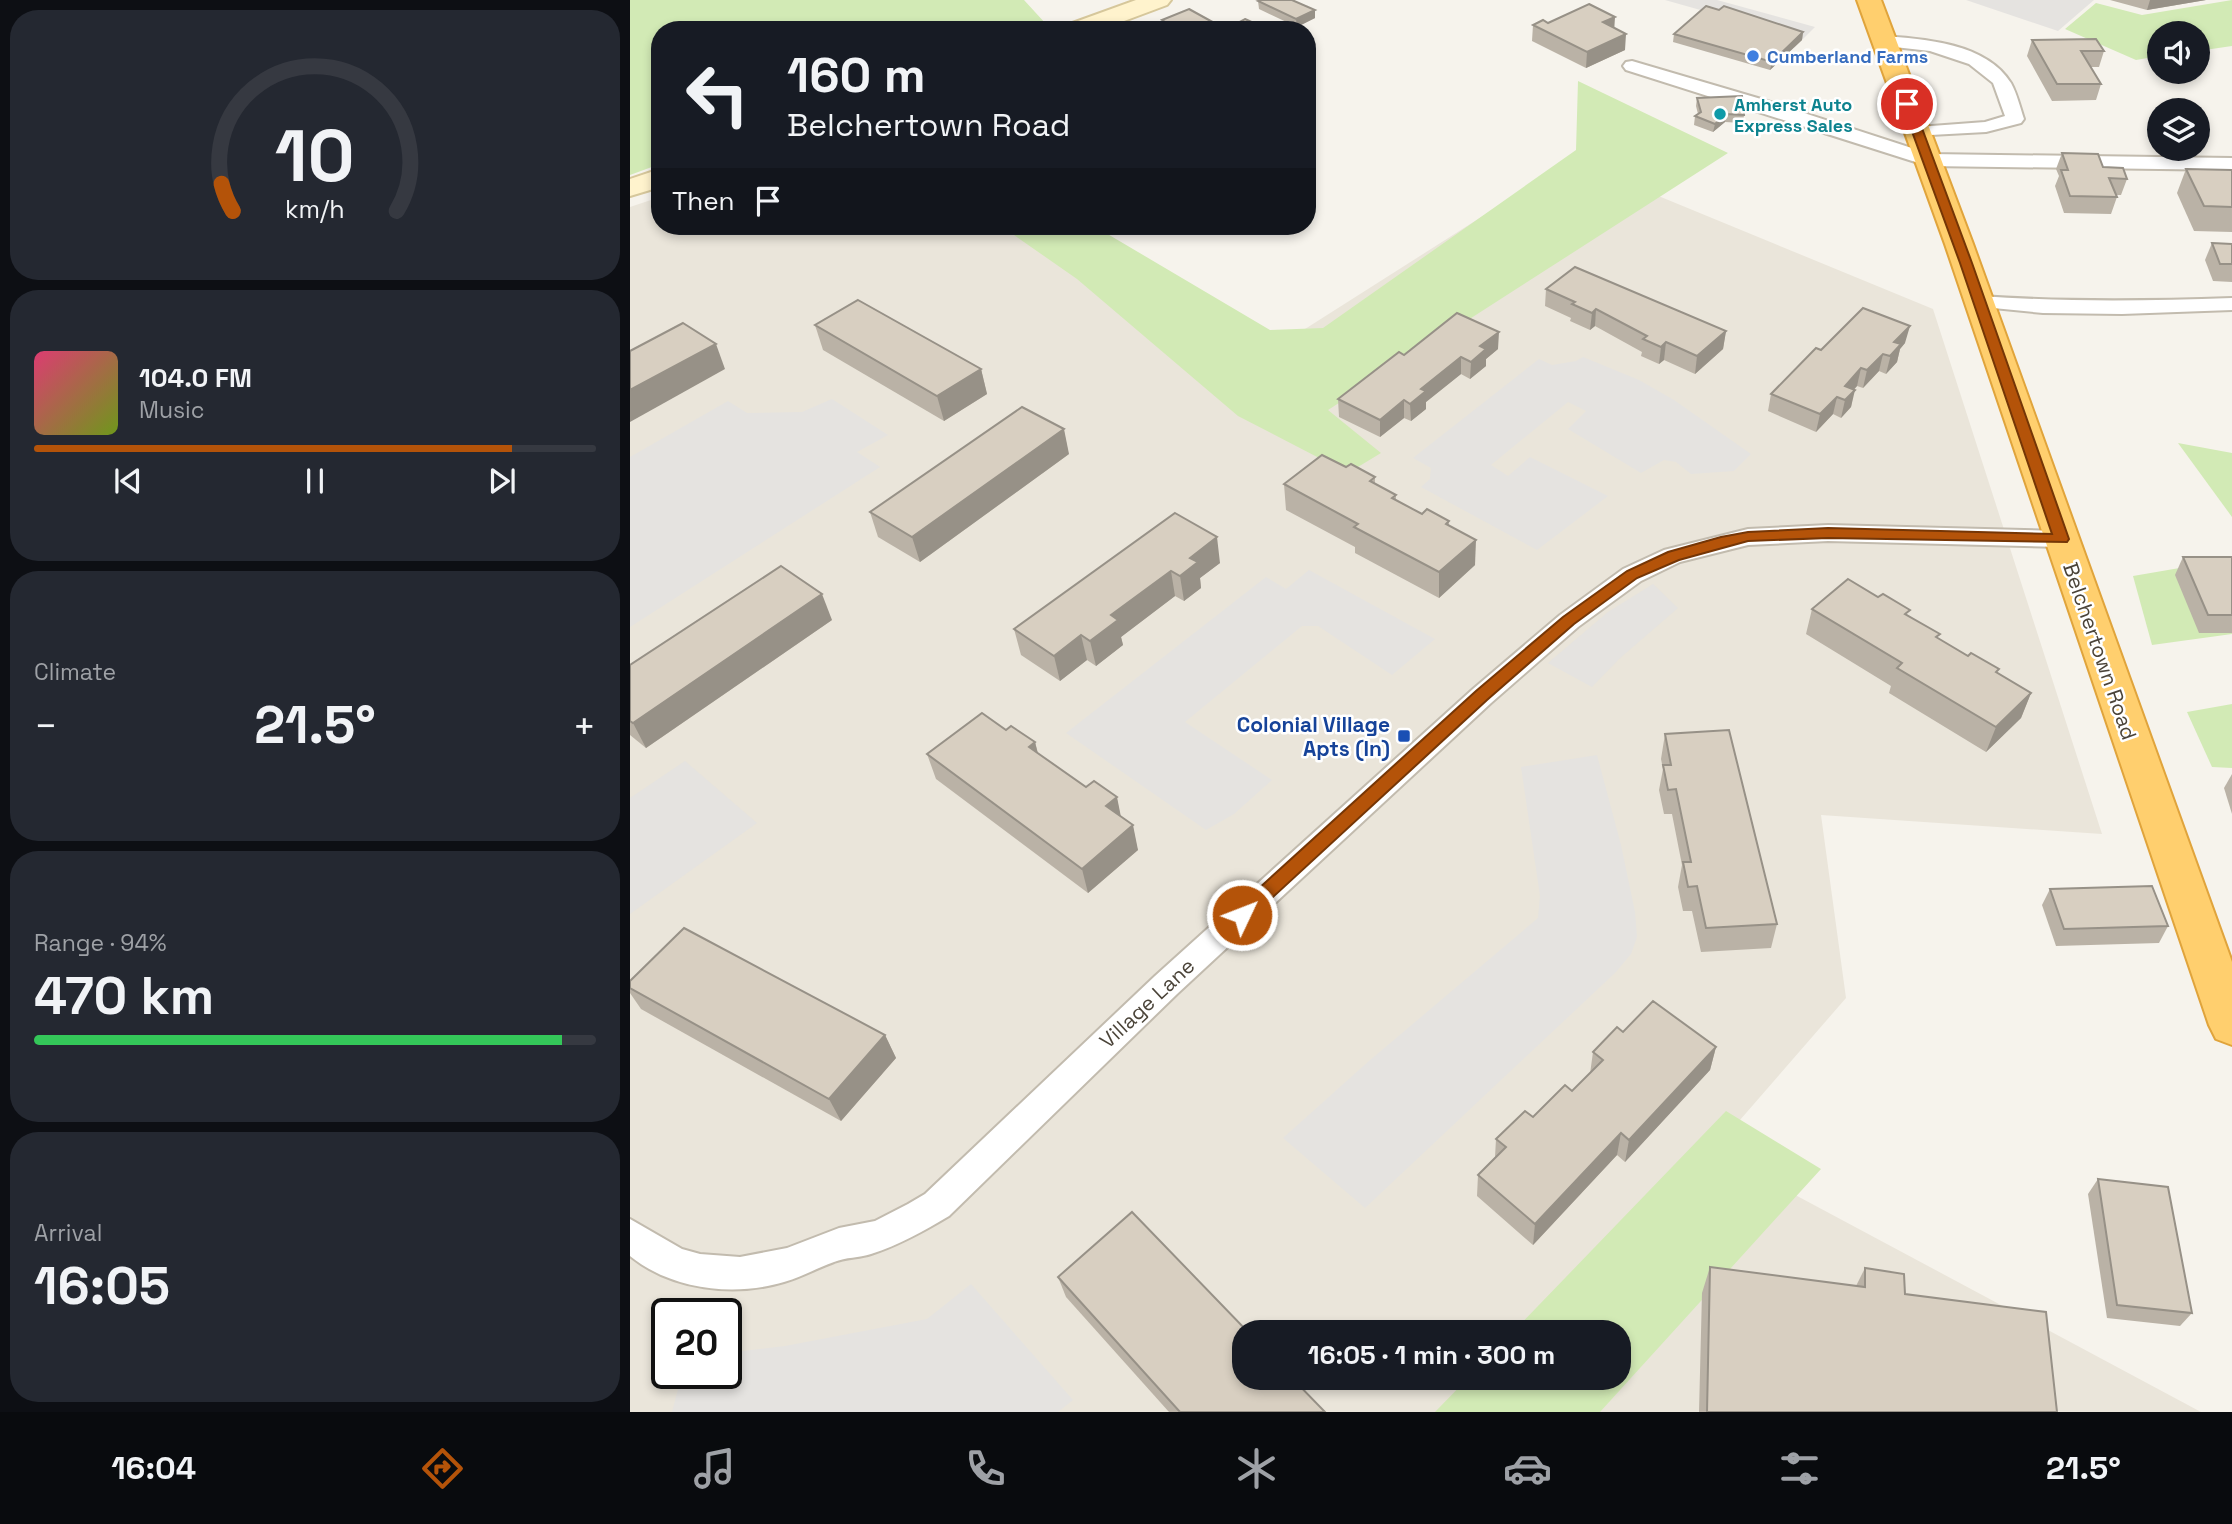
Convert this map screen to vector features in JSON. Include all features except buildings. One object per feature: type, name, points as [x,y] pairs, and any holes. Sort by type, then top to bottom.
[{"type":"highway","name":"Belchertown Road","points":[[1868,0],[1980,302],[2232,1025]]},
{"type":"main road","points":[[1101,21],[1159,0]]},
{"type":"main road","points":[[630,188],[651,180]]},
{"type":"lane","points":[[1883,41],[1924,43],[1976,60],[2000,80],[2015,119],[1986,127],[1918,132]]},
{"type":"lane","points":[[1632,66],[1928,160],[2232,164]]},
{"type":"lane","points":[[1980,302],[2043,307],[2122,308],[2232,304]]},
{"type":"lane","name":"Village Lane","points":[[630,1235],[641,1245],[676,1264],[704,1272],[735,1273],[778,1268],[839,1244],[865,1240],[892,1230],[937,1205],[1156,995],[1461,714],[1569,621],[1632,575],[1673,556],[1721,541],[1748,537],[1828,533],[2062,539]]},
{"type":"shaded area","points":[[1665,0],[1717,0],[1815,27],[1803,39]]},
{"type":"shaded area","points":[[1966,0],[2094,0],[2058,31]]},
{"type":"shaded area","points":[[1571,160],[1933,309],[2102,834],[1821,815],[1846,998],[1713,1151],[2201,1412],[630,1412],[630,207],[651,200],[651,235],[1065,235],[1261,357]]},
{"type":"shaded area","points":[[1583,357],[1639,380],[1674,400],[1751,454],[1734,471],[1691,474],[1676,462],[1664,460],[1641,473],[1568,429],[1586,411],[1568,402],[1491,465],[1508,476],[1530,457],[1608,496],[1537,550],[1421,487],[1430,479],[1431,468],[1413,458],[1539,359],[1552,365],[1576,361]]},
{"type":"shaded area","points":[[832,399],[888,435],[857,452],[880,467],[630,627],[630,457],[728,401],[747,413],[802,412]]},
{"type":"shaded area","points":[[1309,570],[1435,639],[1392,675],[1318,626],[1302,626],[1185,722],[1272,780],[1234,814],[1206,830],[1066,733],[1266,577],[1286,589]]},
{"type":"shaded area","points":[[1653,584],[1678,608],[1619,659],[1592,687],[1548,663],[1608,612]]},
{"type":"shaded area","points":[[1597,755],[1621,845],[1635,912],[1637,937],[1631,954],[1616,972],[1365,1208],[1283,1138],[1369,1061],[1538,918],[1540,896],[1521,767]]},
{"type":"shaded area","points":[[685,761],[757,823],[630,914],[630,798]]},
{"type":"shaded area","points":[[971,1284],[1073,1400],[1058,1412],[672,1412],[678,1389],[742,1389],[742,1351],[785,1346],[927,1319]]},
{"type":"green space","points":[[630,0],[1024,0],[1043,21],[651,21],[651,167],[630,175]]},
{"type":"green space","points":[[2232,0],[2232,46],[2210,49],[2210,21],[2147,21],[2147,58],[2136,60],[2065,29],[2096,3],[2142,15]]},
{"type":"green space","points":[[1578,81],[1728,153],[1328,410],[1381,453],[1348,473],[1238,416],[1077,279],[1014,235],[1109,235],[1270,330],[1323,328],[1576,150]]},
{"type":"green space","points":[[2178,443],[2232,453],[2232,517]]},
{"type":"green space","points":[[2232,559],[2232,634],[2152,645],[2133,576]]},
{"type":"green space","points":[[2232,704],[2232,768],[2212,767],[2187,712]]},
{"type":"green space","points":[[1726,1111],[1821,1169],[1631,1378],[1631,1320],[1525,1320]]},
{"type":"green space","points":[[1456,1390],[1620,1390],[1600,1412],[1435,1412]]},
{"type":"place","name":"Cumberland Farms","points":[[1753,56]]},
{"type":"place","name":"Amherst Auto Express Sales","points":[[1720,114]]},
{"type":"place","name":"Colonial Village Apts (In)","points":[[1404,736]]},
{"type":"route","points":[[1242,915],[1482,696],[1569,621],[1622,581],[1673,556],[1721,541],[1778,534],[2062,539],[1966,263],[1907,104]]}]
